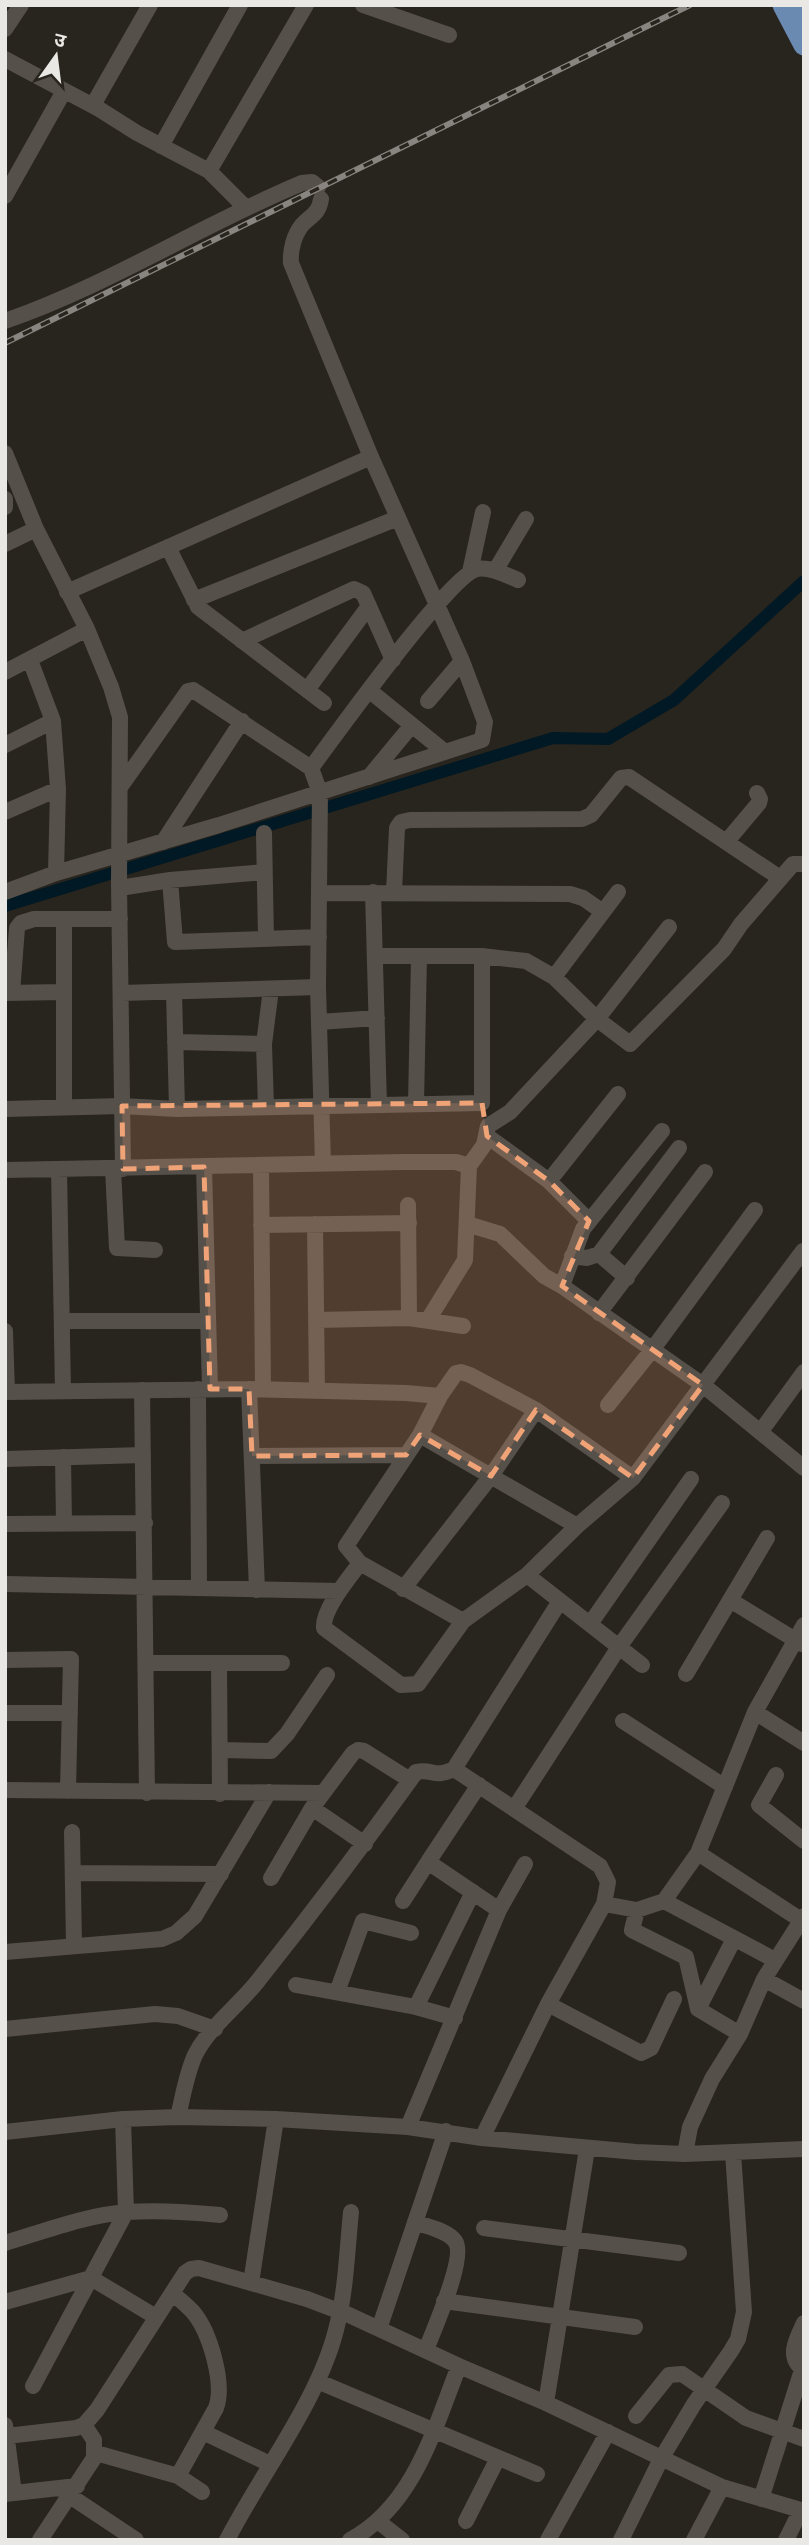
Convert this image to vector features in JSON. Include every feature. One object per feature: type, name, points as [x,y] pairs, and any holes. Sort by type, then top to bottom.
[{"type":"main road","points":[[783,5],[804,45]]},
{"type":"main road","points":[[801,5],[804,11]]},
{"type":"street","points":[[5,29],[21,5]]},
{"type":"street","points":[[93,105],[150,5]]},
{"type":"street","points":[[161,146],[240,5]]},
{"type":"street","points":[[209,171],[306,5]]},
{"type":"street","points":[[363,5],[449,35]]},
{"type":"street","points":[[5,59],[209,171],[245,207]]},
{"type":"street","points":[[5,196],[64,90]]},
{"type":"street","points":[[5,321],[93,286],[245,207],[302,183],[312,182],[320,193],[318,212],[300,229],[292,247],[291,262],[371,457],[462,661],[485,722],[482,740],[369,777],[320,800],[163,842]]},
{"type":"street","points":[[5,453],[36,529],[87,629],[111,687],[120,717],[122,1106],[117,1248],[155,1250]]},
{"type":"street","points":[[66,592],[371,457]]},
{"type":"street","points":[[5,499],[5,507]]},
{"type":"street","points":[[470,572],[484,512]]},
{"type":"street","points":[[194,600],[398,518]]},
{"type":"street","points":[[495,571],[526,519]]},
{"type":"street","points":[[5,544],[36,529]]},
{"type":"street","points":[[169,547],[198,607],[324,703]]},
{"type":"street","points":[[311,768],[435,605],[470,572],[478,568],[495,571],[517,580]]},
{"type":"street","points":[[242,641],[354,589],[363,593],[393,660]]},
{"type":"street","points":[[307,690],[369,606]]},
{"type":"street","points":[[5,672],[87,629]]},
{"type":"street","points":[[30,660],[53,721],[58,789],[55,873]]},
{"type":"street","points":[[428,701],[462,661]]},
{"type":"street","points":[[121,786],[188,691],[193,690],[311,768],[320,800],[318,987],[323,1164]]},
{"type":"street","points":[[370,691],[445,752]]},
{"type":"street","points":[[5,745],[53,721]]},
{"type":"street","points":[[119,874],[163,842],[243,721]]},
{"type":"street","points":[[369,777],[412,725]]},
{"type":"street","points":[[394,892],[397,828],[401,821],[582,818],[591,814],[625,776],[780,878]]},
{"type":"street","points":[[5,812],[58,789]]},
{"type":"street","points":[[727,841],[759,803],[757,793]]},
{"type":"street","points":[[264,833],[265,939]]},
{"type":"street","points":[[375,956],[482,956],[526,961],[554,977],[626,1043],[634,1043],[724,949],[741,924],[793,864],[804,864]]},
{"type":"street","points":[[5,891],[55,873],[119,874],[170,880],[264,872]]},
{"type":"street","points":[[170,880],[175,942],[319,937]]},
{"type":"street","points":[[373,892],[379,1105]]},
{"type":"street","points":[[554,977],[618,892]]},
{"type":"street","points":[[319,893],[570,894],[583,898],[603,912]]},
{"type":"street","points":[[63,992],[9,993],[17,928],[21,923],[34,919],[120,919]]},
{"type":"street","points":[[64,919],[64,1107]]},
{"type":"street","points":[[428,1321],[465,1260],[469,1166],[487,1131],[510,1112],[597,1019],[669,927]]},
{"type":"street","points":[[416,1104],[419,956]]},
{"type":"street","points":[[482,956],[482,1103],[487,1131],[549,1181],[589,1221]]},
{"type":"street","points":[[121,993],[318,987]]},
{"type":"street","points":[[265,1107],[264,1044],[271,989]]},
{"type":"street","points":[[174,992],[177,1108]]},
{"type":"street","points":[[319,1022],[377,1018]]},
{"type":"street","points":[[175,1042],[264,1044]]},
{"type":"street","points":[[549,1181],[618,1094]]},
{"type":"street","points":[[5,1109],[482,1103]]},
{"type":"street","points":[[562,1286],[579,1236],[662,1130]]},
{"type":"street","points":[[572,1256],[587,1258],[599,1254],[679,1148]]},
{"type":"street","points":[[5,1170],[456,1162],[469,1166]]},
{"type":"street","points":[[257,1590],[252,1456],[261,1165]]},
{"type":"street","points":[[199,1588],[208,1321],[204,1167]]},
{"type":"street","points":[[59,1169],[63,1391]]},
{"type":"street","points":[[599,1313],[705,1172]]},
{"type":"street","points":[[408,1205],[409,1318]]},
{"type":"street","points":[[608,1405],[755,1210]]},
{"type":"street","points":[[261,1225],[409,1223]]},
{"type":"street","points":[[315,1224],[317,1391]]},
{"type":"street","points":[[467,1224],[500,1234],[544,1276],[703,1385],[804,1468]]},
{"type":"street","points":[[360,1563],[339,1591],[324,1622],[324,1628],[401,1685],[418,1684],[463,1621],[527,1575],[577,1526],[634,1478],[803,1251]]},
{"type":"street","points":[[599,1254],[627,1278]]},
{"type":"street","points":[[316,1320],[409,1318],[463,1326]]},
{"type":"street","points":[[62,1321],[208,1321]]},
{"type":"street","points":[[5,1331],[6,1392],[256,1389],[440,1396]]},
{"type":"street","points":[[463,1621],[360,1563],[346,1546],[420,1436],[440,1396],[456,1373],[461,1372],[536,1410],[634,1478]]},
{"type":"street","points":[[761,1431],[804,1372]]},
{"type":"street","points":[[142,1390],[147,1793]]},
{"type":"street","points":[[403,1588],[491,1476],[536,1410]]},
{"type":"street","points":[[420,1436],[577,1526]]},
{"type":"street","points":[[5,1459],[143,1455]]},
{"type":"street","points":[[252,1456],[406,1455]]},
{"type":"street","points":[[63,1457],[64,1524]]},
{"type":"street","points":[[590,1624],[691,1479]]},
{"type":"street","points":[[514,1809],[619,1647],[722,1503]]},
{"type":"street","points":[[5,1524],[145,1524]]},
{"type":"street","points":[[686,1674],[767,1538]]},
{"type":"street","points":[[527,1575],[642,1665]]},
{"type":"street","points":[[5,1584],[339,1591]]},
{"type":"street","points":[[730,1600],[800,1643]]},
{"type":"street","points":[[178,2117],[187,2077],[196,2054],[248,1994],[365,1844],[410,1780],[421,1770],[438,1775],[454,1769],[560,1601]]},
{"type":"street","points":[[604,1904],[637,1910],[664,1901],[698,1853],[755,1712],[800,1643],[804,1625]]},
{"type":"street","points":[[5,1660],[71,1659],[68,1791]]},
{"type":"street","points":[[146,1663],[282,1663]]},
{"type":"street","points":[[219,1663],[220,1794]]},
{"type":"street","points":[[220,1751],[271,1751],[287,1734],[327,1675]]},
{"type":"street","points":[[755,1712],[804,1743]]},
{"type":"street","points":[[5,1713],[70,1713]]},
{"type":"street","points":[[623,1721],[725,1787]]},
{"type":"street","points":[[271,1878],[312,1808],[352,1753],[365,1751],[410,1780]]},
{"type":"street","points":[[454,1769],[600,1866],[608,1882],[604,1904],[548,2004],[482,2138]]},
{"type":"street","points":[[776,1774],[759,1805],[802,1834]]},
{"type":"street","points":[[403,1901],[479,1785]]},
{"type":"street","points":[[5,1790],[322,1793]]},
{"type":"street","points":[[5,1952],[138,1941],[176,1934],[195,1916],[269,1792]]},
{"type":"street","points":[[312,1808],[365,1844]]},
{"type":"street","points":[[72,1832],[74,1945]]},
{"type":"street","points":[[685,2154],[690,2127],[698,2106],[740,2034],[764,1979],[803,1919],[698,1853]]},
{"type":"street","points":[[428,1862],[499,1910]]},
{"type":"street","points":[[408,2127],[499,1910],[525,1864]]},
{"type":"street","points":[[73,1873],[221,1874]]},
{"type":"street","points":[[416,2007],[472,1892]]},
{"type":"street","points":[[664,1901],[775,1960]]},
{"type":"street","points":[[637,1910],[632,1930],[686,1957],[698,2010],[740,2034]]},
{"type":"street","points":[[338,1992],[363,1921],[411,1933]]},
{"type":"street","points":[[698,2010],[734,1938]]},
{"type":"street","points":[[764,1979],[804,2001]]},
{"type":"street","points":[[296,1985],[416,2007],[454,2018]]},
{"type":"street","points":[[548,2004],[641,2053],[651,2048],[674,1999]]},
{"type":"street","points":[[5,2029],[155,2014],[178,2016],[215,2029]]},
{"type":"street","points":[[33,2386],[126,2212],[123,2119]]},
{"type":"street","points":[[5,2132],[123,2119],[276,2119],[408,2127],[587,2149],[685,2154],[804,2149]]},
{"type":"street","points":[[251,2283],[276,2119]]},
{"type":"street","points":[[379,2329],[446,2131]]},
{"type":"street","points":[[547,2403],[587,2149]]},
{"type":"street","points":[[621,2540],[661,2459],[731,2351],[743,2324],[733,2153]]},
{"type":"street","points":[[5,2243],[126,2212],[194,2212],[220,2215]]},
{"type":"street","points":[[227,2540],[317,2381],[330,2349],[340,2311],[351,2212]]},
{"type":"street","points":[[415,2222],[444,2233],[457,2243],[457,2259],[426,2350]]},
{"type":"street","points":[[484,2228],[679,2253]]},
{"type":"street","points":[[136,2540],[73,2491],[10,2494],[6,2431],[55,2431],[84,2425],[97,2410],[185,2273],[199,2268],[340,2311],[458,2366],[547,2403],[722,2487],[803,2511],[786,2540]]},
{"type":"street","points":[[5,2302],[91,2278],[156,2317]]},
{"type":"street","points":[[172,2293],[192,2311],[201,2325],[220,2385],[220,2399],[216,2409],[178,2476]]},
{"type":"street","points":[[444,2301],[635,2327]]},
{"type":"street","points":[[761,2499],[803,2370],[794,2359],[793,2350],[804,2323]]},
{"type":"street","points":[[350,2540],[379,2522],[404,2492],[433,2431],[458,2366]]},
{"type":"street","points":[[636,2416],[669,2375],[682,2374],[746,2418],[804,2439]]},
{"type":"street","points":[[317,2381],[537,2474]]},
{"type":"street","points":[[40,2540],[96,2453],[94,2440],[84,2425]]},
{"type":"street","points":[[203,2432],[270,2464]]},
{"type":"street","points":[[548,2540],[608,2432]]},
{"type":"street","points":[[96,2453],[178,2476],[202,2492]]},
{"type":"street","points":[[466,2521],[498,2458]]},
{"type":"street","points":[[694,2540],[722,2487]]},
{"type":"street","points":[[379,2522],[402,2540]]},
{"type":"highlighted area","points":[[482,1103],[487,1136],[549,1181],[589,1221],[562,1286],[703,1385],[633,1478],[536,1410],[491,1476],[420,1435],[406,1455],[252,1456],[249,1389],[210,1389],[204,1167],[123,1169],[122,1106]]},
{"type":"waterway","points":[[5,906],[553,738],[608,739],[674,700],[804,581]]},
{"type":"railway","points":[[5,343],[690,5]]}]
